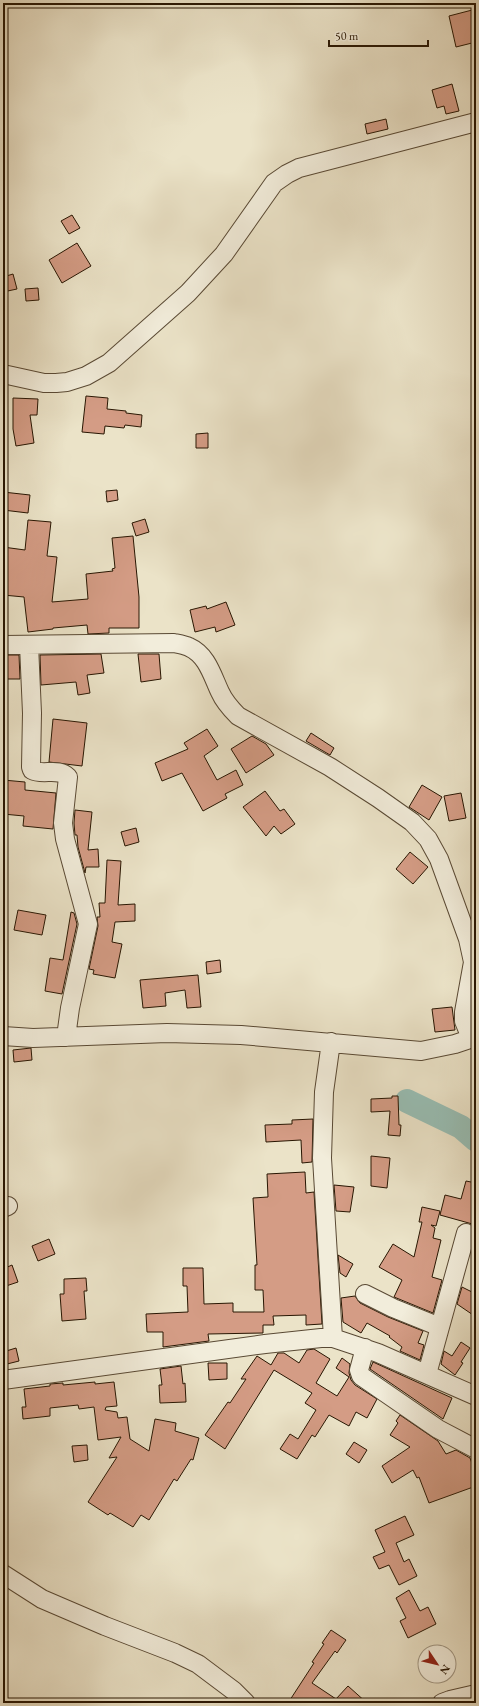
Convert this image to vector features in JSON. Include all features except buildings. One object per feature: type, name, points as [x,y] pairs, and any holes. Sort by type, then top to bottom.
[{"type":"street","points":[[3,374],[44,383],[67,382],[86,376],[109,363],[188,293],[224,254],[274,183],[287,174],[307,166],[476,122]]},
{"type":"street","points":[[3,645],[174,643],[189,647],[202,656],[211,671],[220,693],[230,708],[238,716],[330,767],[412,822],[428,839],[439,859],[468,939],[473,962],[464,1012],[464,1021],[473,1038],[436,1049],[421,1051],[234,1034],[167,1033],[34,1038],[3,1036]]},
{"type":"street","points":[[29,645],[32,713],[31,767],[32,770],[36,772],[62,773],[68,777],[63,823],[65,839],[88,924],[70,1008],[66,1037]]},
{"type":"street","points":[[331,1042],[324,1092],[322,1158],[333,1338]]},
{"type":"street","points":[[427,1374],[466,1233]]},
{"type":"street","points":[[365,1294],[393,1308],[440,1327]]},
{"type":"street","points":[[3,1379],[258,1345],[333,1338],[365,1348],[476,1396]]},
{"type":"street","points":[[365,1348],[359,1370],[361,1376],[438,1429],[476,1448]]},
{"type":"street","points":[[3,1574],[42,1599],[105,1626],[175,1653],[198,1664],[234,1691],[246,1703]]},
{"type":"street","points":[[442,1703],[476,1694]]},
{"type":"waterway","points":[[407,1101],[461,1127],[476,1140]]}]
